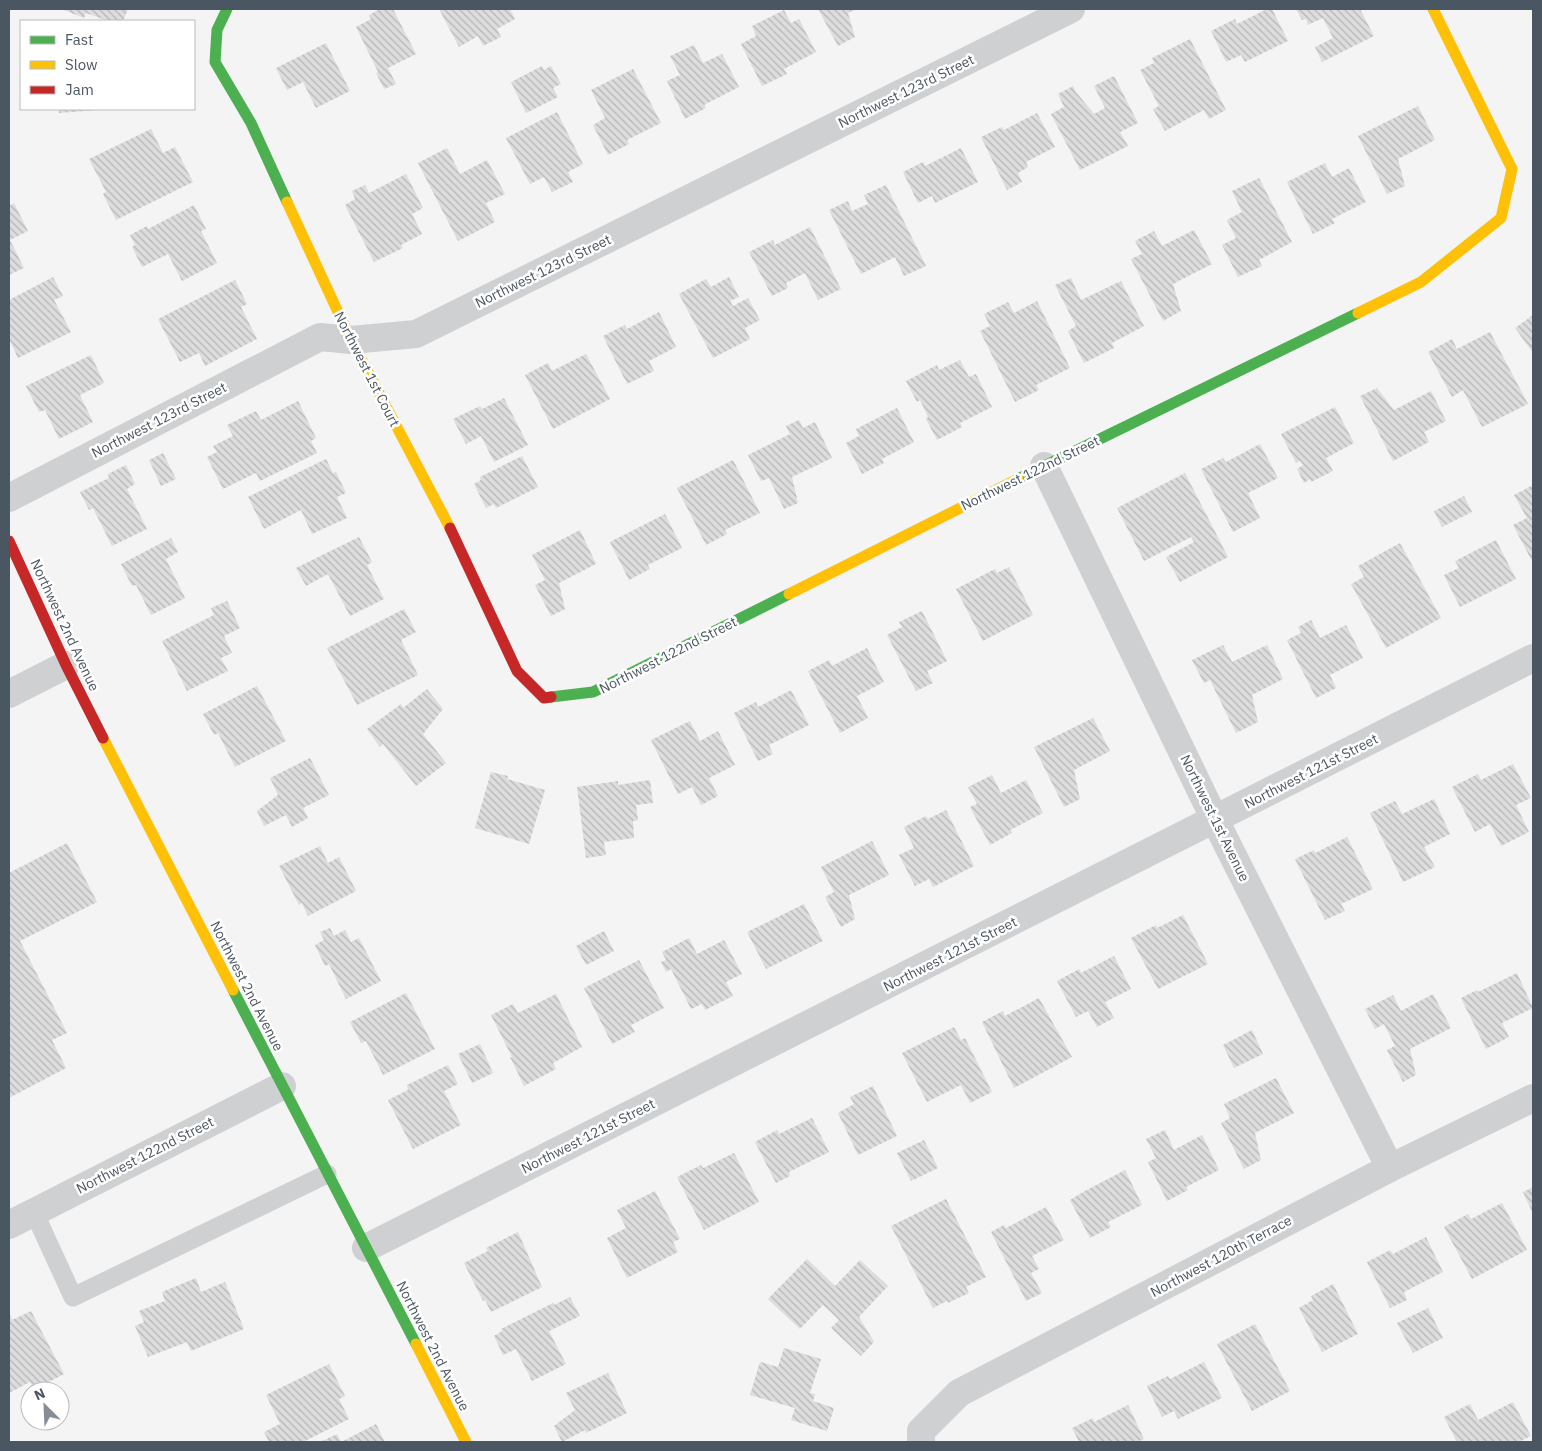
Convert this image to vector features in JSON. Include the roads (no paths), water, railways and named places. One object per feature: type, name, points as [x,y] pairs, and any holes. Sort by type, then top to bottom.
[{"type":"street","name":"Northwest 1st Court","points":[[227,9],[217,30],[215,62],[251,123],[350,340],[458,544],[517,671],[544,698]]},
{"type":"street","name":"Northwest 123rd Street","points":[[9,498],[320,337],[350,340],[416,334],[1071,9]]},
{"type":"street","name":"Northwest 122nd Street","points":[[544,698],[593,692],[1044,466],[1421,282],[1502,218],[1512,169],[1433,9]]},
{"type":"street","name":"Northwest 1st Avenue","points":[[1044,466],[1215,820],[1390,1168]]},
{"type":"street","name":"Northwest 2nd Avenue","points":[[9,541],[66,665],[466,1442]]},
{"type":"street","name":"Northwest 121st Street","points":[[366,1248],[1533,658]]},
{"type":"street","points":[[9,694],[66,665]]},
{"type":"street","name":"Northwest 122nd Street","points":[[9,1225],[282,1086]]},
{"type":"street","name":"Northwest 120th Terrace","points":[[921,1437],[959,1393],[1390,1168],[1533,1098]]},
{"type":"lane","points":[[34,1212],[73,1297],[327,1174]]}]
